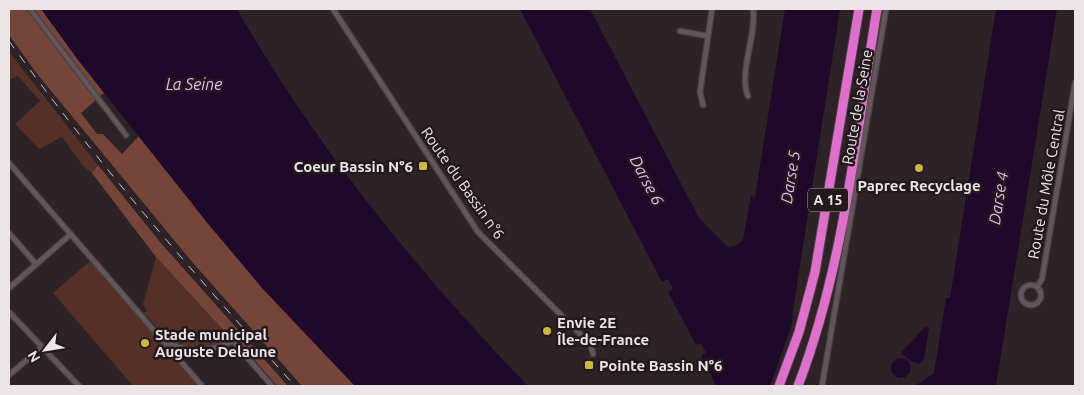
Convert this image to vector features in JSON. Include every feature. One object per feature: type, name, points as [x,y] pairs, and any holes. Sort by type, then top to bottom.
[{"type":"highway","name":"A 15","points":[[779,386],[799,332],[815,272],[859,9]]},
{"type":"highway","name":"A 15","points":[[798,386],[814,345],[830,287],[877,9]]},
{"type":"street","points":[[30,9],[126,135]]},
{"type":"street","name":"Route du Bassin n°6","points":[[333,9],[478,232],[503,260],[591,344],[593,354]]},
{"type":"street","points":[[703,105],[700,92],[712,9]]},
{"type":"street","points":[[748,96],[744,87],[753,28],[753,9]]},
{"type":"street","name":"Route de la Seine","points":[[822,386],[886,9]]},
{"type":"street","points":[[680,31],[708,36]]},
{"type":"street","name":"Route du Môle Central","points":[[1037,287],[1042,280],[1075,83]]},
{"type":"street","points":[[9,163],[202,386]]},
{"type":"street","points":[[9,234],[36,264]]},
{"type":"street","points":[[9,288],[71,234]]},
{"type":"street","points":[[1031,285],[1037,287],[1041,292],[1040,299],[1033,305],[1026,304],[1022,299],[1023,290],[1031,285]]},
{"type":"street","points":[[9,312],[79,386]]},
{"type":"street","points":[[160,336],[177,346],[200,351],[219,347],[233,341],[272,386]]},
{"type":"street","points":[[9,375],[41,348]]},
{"type":"shaded area","points":[[9,9],[42,9],[104,93],[81,113],[97,134],[103,134],[122,154],[139,136],[263,289],[355,386],[302,386],[193,263],[38,75],[9,35]]},
{"type":"shaded area","points":[[9,52],[98,165],[92,173],[83,166],[62,137],[39,149],[15,124],[40,101],[18,76],[9,80]]},
{"type":"shaded area","points":[[98,165],[160,242],[288,386],[277,386],[229,330],[225,332],[156,257],[92,173]]},
{"type":"shaded area","points":[[156,257],[231,340],[201,350],[184,348],[182,342],[177,343],[163,334],[143,312],[147,312],[143,304]]},
{"type":"shaded area","points":[[90,261],[198,386],[133,386],[53,293]]},
{"type":"water","name":"La Seine","points":[[41,9],[237,9],[300,110],[371,206],[447,298],[528,386],[355,386],[263,289],[209,225],[78,60]]},
{"type":"water","points":[[520,9],[590,9],[699,218],[728,247],[735,246],[743,240],[751,196],[755,197],[785,9],[840,9],[793,310],[787,386],[716,386],[701,356],[706,353],[701,343],[696,345],[668,292],[673,289],[668,279],[662,282]]},
{"type":"water","name":"Darse 4","points":[[996,9],[1057,9],[996,386],[915,386],[934,373],[946,298],[950,298]]},
{"type":"water","points":[[926,326],[929,329],[924,359],[919,364],[910,361],[901,353]]},
{"type":"water","points":[[901,358],[908,361],[911,368],[908,375],[901,378],[894,375],[891,368],[894,361]]},
{"type":"pier","points":[[795,316],[790,377],[787,386],[770,386]]},
{"type":"railway","points":[[9,41],[111,174],[220,302],[295,386]]},
{"type":"place","name":"Coeur Bassin N°6","points":[[423,166]]},
{"type":"place","name":"Paprec Recyclage","points":[[919,168]]},
{"type":"place","name":"Envie 2E Île-de-France","points":[[547,331]]},
{"type":"place","name":"Stade municipal Auguste Delaune","points":[[145,343]]},
{"type":"place","name":"Pointe Bassin N°6","points":[[589,365]]},
{"type":"water label","name":"Darse 5","points":[[790,177]]},
{"type":"water label","name":"Darse 6","points":[[647,180]]}]
